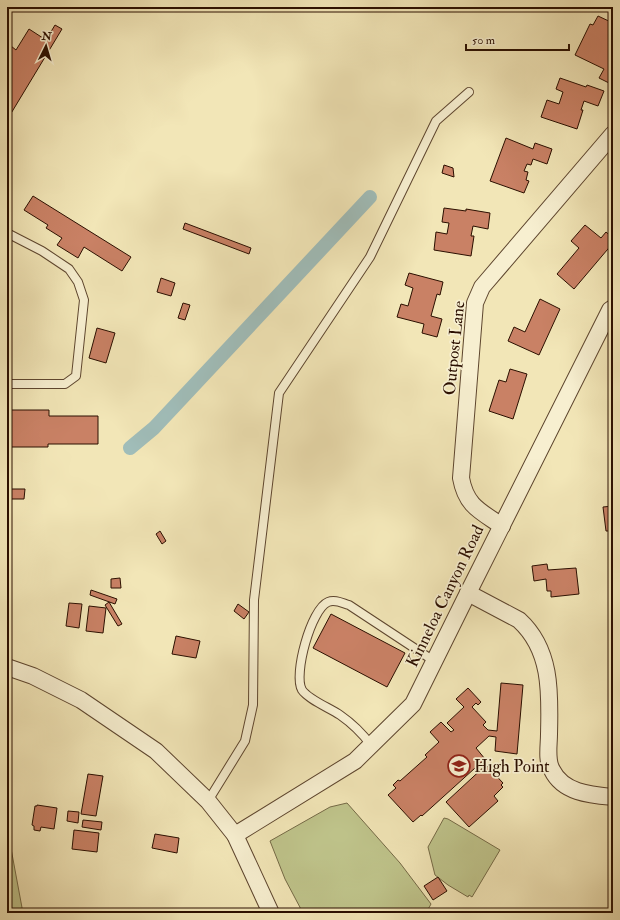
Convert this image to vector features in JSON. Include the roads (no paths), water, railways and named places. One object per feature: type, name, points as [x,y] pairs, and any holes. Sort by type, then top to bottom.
[{"type":"street","name":"Outpost Lane","points":[[502,526],[474,507],[467,498],[462,487],[461,478],[476,303],[482,287],[613,134]]},
{"type":"street","name":"Kinneloa Canyon Road","points":[[235,835],[355,760],[413,704],[610,310],[613,308]]},
{"type":"street","points":[[468,593],[519,620],[537,644],[545,666],[548,681],[548,754],[549,764],[552,771],[563,783],[580,793],[613,796]]},
{"type":"street","points":[[7,667],[33,676],[80,700],[156,751],[208,800],[235,835],[271,913]]},
{"type":"lane","points":[[208,800],[245,741],[252,705],[254,600],[279,393],[370,257],[436,121],[469,92]]},
{"type":"lane","points":[[7,234],[42,251],[69,269],[78,282],[84,300],[76,376],[65,384],[7,384]]},
{"type":"lane","points":[[371,745],[356,726],[305,693],[301,688],[299,680],[306,641],[312,622],[322,607],[327,602],[340,602],[349,605],[434,661]]},
{"type":"waterway","points":[[130,448],[154,428],[370,197]]},
{"type":"place","name":"High Point","points":[[459,766]]}]
